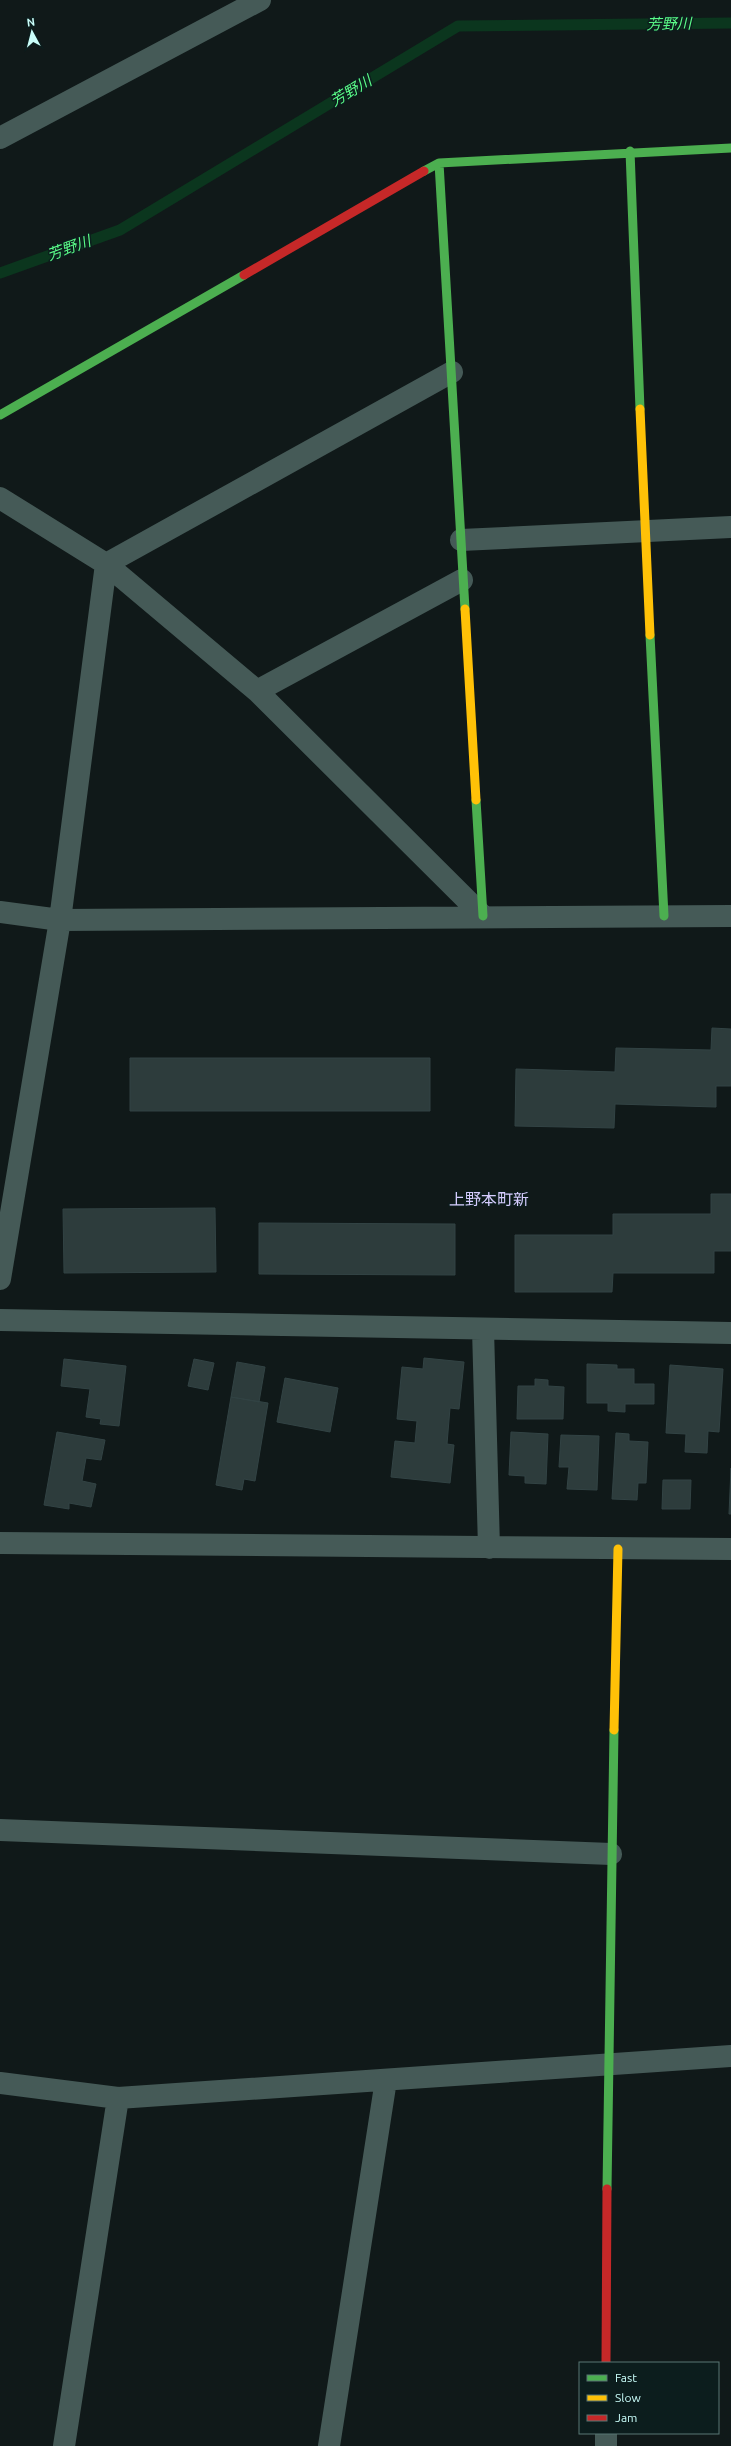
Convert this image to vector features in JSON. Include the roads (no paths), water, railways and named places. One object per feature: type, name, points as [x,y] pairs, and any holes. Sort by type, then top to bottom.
[{"type":"street","points":[[0,138],[260,0]]},
{"type":"street","points":[[0,415],[439,163],[731,148]]},
{"type":"street","points":[[630,152],[645,531],[664,916]]},
{"type":"street","points":[[439,163],[452,372],[462,580],[483,916]]},
{"type":"street","points":[[106,564],[452,372]]},
{"type":"street","points":[[0,498],[106,564],[258,691],[483,916]]},
{"type":"street","points":[[461,540],[731,527]]},
{"type":"street","points":[[0,1279],[60,920],[106,564]]},
{"type":"street","points":[[258,691],[462,580]]},
{"type":"street","points":[[0,912],[60,920],[483,916],[731,916]]},
{"type":"street","points":[[0,1320],[731,1333]]},
{"type":"street","points":[[483,1329],[489,1548]]},
{"type":"street","points":[[0,1542],[489,1548],[731,1549]]},
{"type":"street","points":[[606,2362],[607,2065],[618,1549]]},
{"type":"street","points":[[0,1830],[611,1854]]},
{"type":"street","points":[[0,2083],[118,2098],[731,2056]]},
{"type":"street","points":[[328,2446],[386,2080]]},
{"type":"street","points":[[64,2446],[118,2098]]},
{"type":"street","points":[[606,2434],[606,2446]]},
{"type":"waterway","name":"芳野川","points":[[0,273],[120,230],[458,26],[731,23]]},
{"type":"district","name":"上野本町新","points":[[489,1199]]}]
